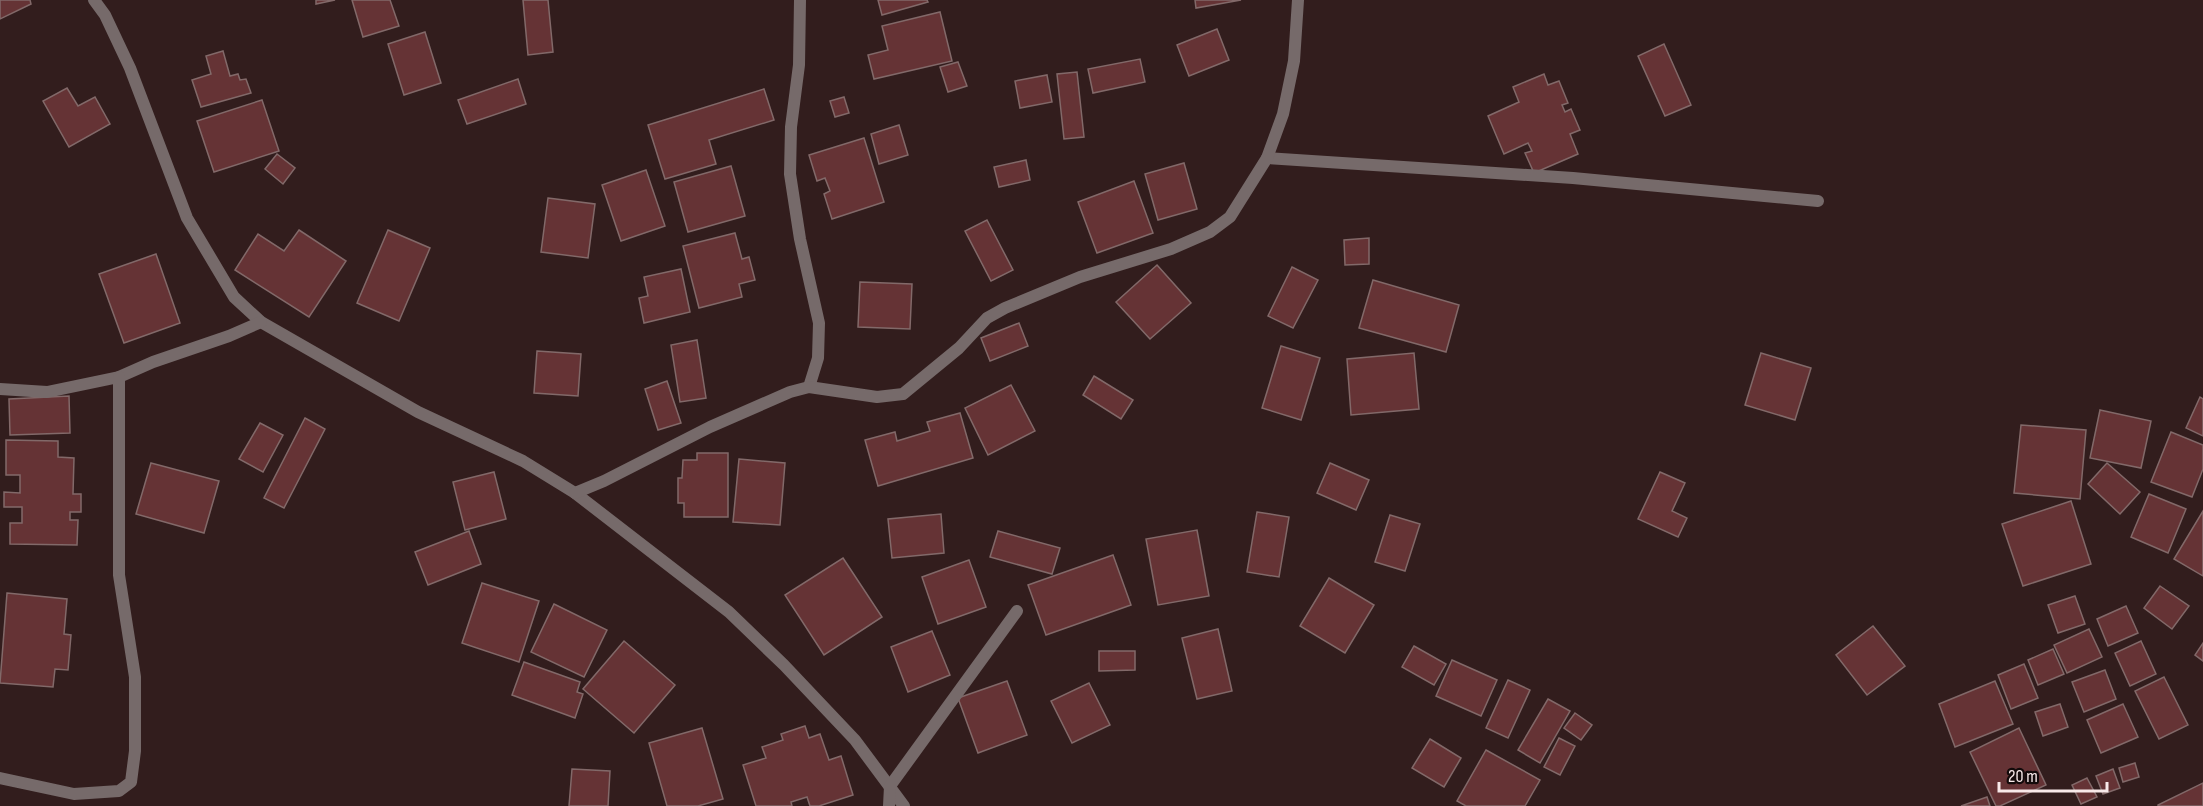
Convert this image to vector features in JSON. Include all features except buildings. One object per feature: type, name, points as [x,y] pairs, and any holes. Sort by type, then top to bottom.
[{"type":"street","points":[[94,0],[105,15],[130,68],[187,218],[234,297],[261,322],[418,412],[522,461],[575,493],[729,612],[784,665],[855,740],[904,806]]},
{"type":"street","points":[[800,0],[799,65],[791,127],[790,174],[800,239],[819,323],[818,358],[809,387]]},
{"type":"street","points":[[575,493],[604,481],[710,427],[790,392],[809,387],[878,397],[903,394],[959,348],[987,318],[1005,308],[1080,277],[1171,249],[1210,232],[1230,217],[1267,158],[1284,114],[1294,62],[1298,0]]},
{"type":"street","points":[[1267,158],[1573,178],[1818,201]]},
{"type":"street","points":[[0,389],[47,392],[119,377],[261,322]]},
{"type":"street","points":[[0,778],[74,794],[119,791],[131,782],[135,750],[135,677],[119,575],[119,377]]},
{"type":"street","points":[[889,806],[890,786],[1017,611]]}]
